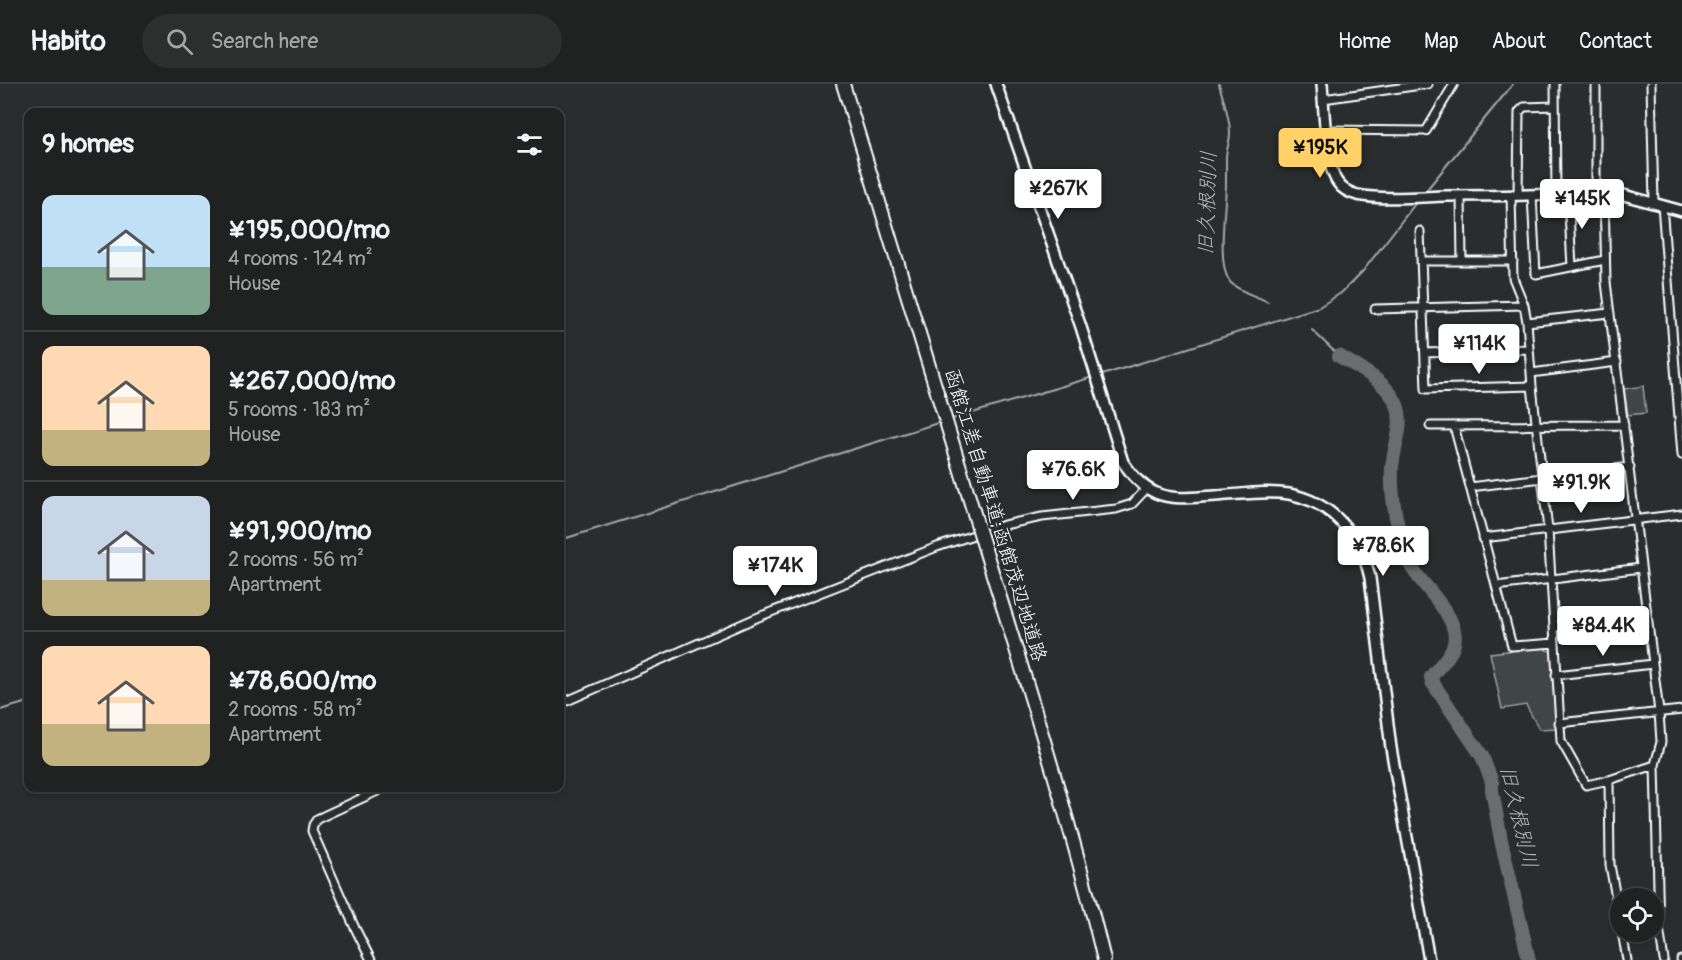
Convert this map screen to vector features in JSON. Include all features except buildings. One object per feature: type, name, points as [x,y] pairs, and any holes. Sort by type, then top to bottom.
[{"type":"highway","name":"函館江差自動車道;函館茂辺地道路","points":[[843,84],[1047,749],[1074,842],[1104,960]]},
{"type":"street","points":[[996,84],[1078,319],[1123,462],[1128,471],[1154,492],[1177,498],[1288,494],[1312,502],[1334,514],[1346,526],[1358,544],[1367,564],[1370,578],[1391,748],[1430,960]]},
{"type":"street","points":[[1322,84],[1331,168],[1339,185],[1352,194],[1402,197],[1620,194],[1682,211]]},
{"type":"street","points":[[1323,99],[1428,84]]},
{"type":"street","points":[[1326,130],[1426,130],[1454,84]]},
{"type":"street","points":[[1556,84],[1556,195]]},
{"type":"street","points":[[1596,84],[1600,194],[1610,313],[1659,712],[1661,742],[1654,765],[1659,928],[1664,960]]},
{"type":"street","points":[[1651,84],[1658,204],[1682,455]]},
{"type":"street","points":[[1556,106],[1524,107],[1519,112],[1513,278],[1524,305],[1527,322],[1548,530],[1561,741],[1586,785],[1654,765]]},
{"type":"street","points":[[1532,195],[1536,274],[1605,260]]},
{"type":"street","points":[[1568,195],[1572,267]]},
{"type":"street","points":[[1461,196],[1462,260]]},
{"type":"street","points":[[1420,231],[1426,389],[1532,386]]},
{"type":"street","points":[[1421,261],[1513,261]]},
{"type":"street","points":[[1375,309],[1524,305]]},
{"type":"street","points":[[1527,322],[1610,313]]},
{"type":"street","points":[[1425,353],[1529,349]]},
{"type":"street","points":[[1531,373],[1617,363]]},
{"type":"street","points":[[1430,426],[1624,425]]},
{"type":"street","points":[[1454,426],[1512,646],[1555,643]]},
{"type":"street","points":[[1470,487],[1630,467]]},
{"type":"street","points":[[564,702],[756,618],[926,551],[1004,525],[1042,517],[1116,509],[1132,504],[1147,488]]},
{"type":"street","points":[[1483,538],[1682,514]]},
{"type":"street","points":[[1496,586],[1641,568]]},
{"type":"street","points":[[1554,627],[1647,617]]},
{"type":"street","points":[[1556,675],[1653,664]]},
{"type":"street","points":[[1559,723],[1682,710]]},
{"type":"street","points":[[1609,780],[1610,865],[1614,888]]},
{"type":"street","points":[[371,960],[312,831],[317,819],[375,792]]},
{"type":"street","points":[[1624,942],[1628,960]]},
{"type":"shaded area","points":[[1643,386],[1646,413],[1628,415],[1624,389]]},
{"type":"shaded area","points":[[1545,647],[1546,650],[1551,651],[1556,728],[1539,729],[1526,705],[1502,709],[1490,653]]},
{"type":"waterway","name":"旧久根別川","points":[[1219,84],[1230,127],[1226,156],[1223,233],[1226,275],[1239,289],[1268,302]]},
{"type":"waterway","points":[[1424,193],[1513,84]]},
{"type":"waterway","points":[[1099,376],[1319,307],[1341,293],[1363,271],[1418,200]]},
{"type":"waterway","name":"旧久根別川","points":[[1312,330],[1339,356]]},
{"type":"waterway","name":"旧久根別川","points":[[1339,356],[1380,383],[1387,389],[1397,405],[1400,420],[1392,476],[1393,500],[1399,531],[1411,566],[1448,615],[1455,637],[1451,651],[1431,677],[1432,682],[1482,756],[1492,782],[1501,840],[1529,960]]},
{"type":"waterway","points":[[949,420],[1093,377]]},
{"type":"waterway","points":[[564,539],[941,422]]},
{"type":"waterway","points":[[0,710],[24,703]]}]
